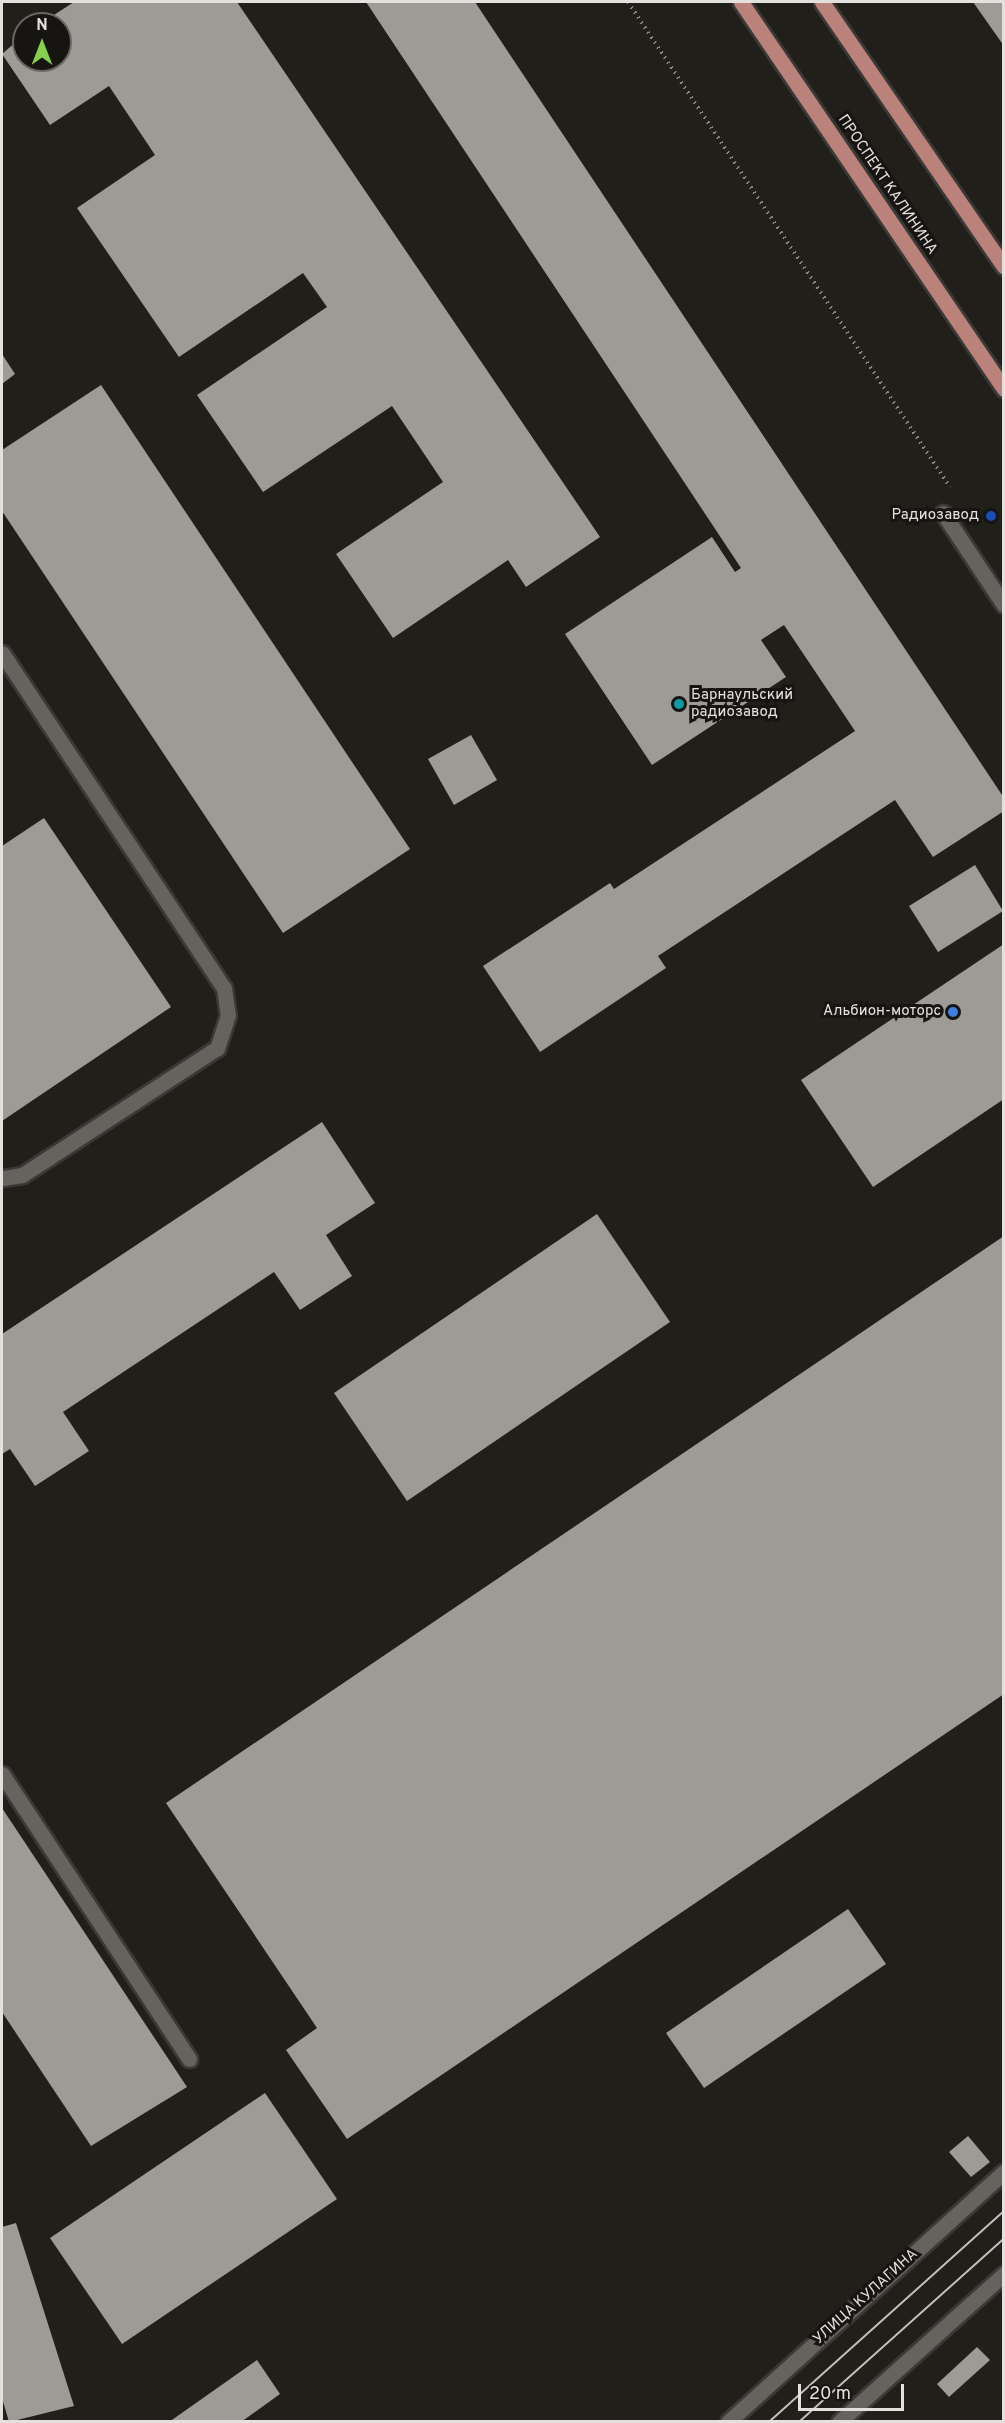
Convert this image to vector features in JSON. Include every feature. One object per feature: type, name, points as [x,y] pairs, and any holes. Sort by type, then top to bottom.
[{"type":"main road","name":"ПРОСПЕКТ КАЛИНИНА","points":[[741,2],[1004,390]]},
{"type":"main road","points":[[822,2],[1004,267]]},
{"type":"street","points":[[943,513],[1004,605]]},
{"type":"street","points":[[2,654],[224,988],[228,1015],[217,1048],[22,1175],[2,1178]]},
{"type":"street","points":[[2,1774],[189,2059]]},
{"type":"street","name":"УЛИЦА КУЛАГИНА","points":[[728,2421],[1004,2172]]},
{"type":"street","points":[[839,2421],[1004,2274]]},
{"type":"path","points":[[628,2],[954,493]]},
{"type":"building","points":[[74,2],[237,2],[600,537],[526,587],[508,560],[393,638],[336,554],[443,482],[392,406],[263,492],[197,395],[327,307],[303,273],[179,357],[77,208],[155,155],[109,86],[50,125],[14,72],[72,72],[72,12],[59,12]]},
{"type":"building","points":[[366,2],[475,2],[1004,798],[1004,811],[933,857],[895,800],[658,956],[666,968],[540,1052],[483,966],[610,883],[614,889],[855,731],[784,625],[761,640],[786,677],[652,765],[565,634],[712,537],[735,572],[741,568]]},
{"type":"building","points":[[973,2],[1004,2],[1004,46]]},
{"type":"building","points":[[12,45],[12,69],[2,54]]},
{"type":"building","points":[[2,354],[15,374],[2,384]]},
{"type":"building","points":[[101,385],[410,849],[283,933],[2,511],[2,450]]},
{"type":"building","points":[[471,735],[497,780],[454,805],[428,759]]},
{"type":"building","points":[[44,818],[171,1007],[2,1121],[2,846]]},
{"type":"building","points":[[975,865],[1003,911],[938,952],[909,906]]},
{"type":"building","name":"Альбион-моторс","points":[[1004,944],[1004,1099],[873,1187],[801,1080]]},
{"type":"building","points":[[322,1122],[375,1203],[326,1235],[352,1276],[300,1310],[274,1272],[63,1412],[89,1451],[35,1486],[10,1449],[2,1454],[2,1334]]},
{"type":"building","points":[[597,1214],[670,1322],[407,1501],[334,1393]]},
{"type":"building","points":[[1004,1236],[1004,1694],[347,2139],[286,2050],[317,2028],[166,1803]]},
{"type":"building","points":[[2,1808],[187,2087],[91,2146],[2,2012]]},
{"type":"building","points":[[848,1909],[886,1964],[704,2088],[666,2033]]},
{"type":"building","points":[[265,2093],[337,2199],[122,2344],[50,2238]]},
{"type":"building","points":[[968,2136],[990,2162],[971,2177],[949,2152]]},
{"type":"building","points":[[16,2223],[74,2406],[9,2422],[2,2398],[2,2227]]},
{"type":"building","points":[[977,2347],[990,2360],[949,2397],[937,2384]]},
{"type":"building","points":[[257,2360],[280,2394],[241,2422],[169,2422]]},
{"type":"tram line","points":[[769,2422],[1004,2211]]},
{"type":"tram line","points":[[799,2422],[1004,2239]]},
{"type":"place","name":"Радиозавод","points":[[991,516]]},
{"type":"place","name":"Барнаульский радиозавод","points":[[679,704]]},
{"type":"place","name":"Альбион-моторс","points":[[953,1012]]}]
